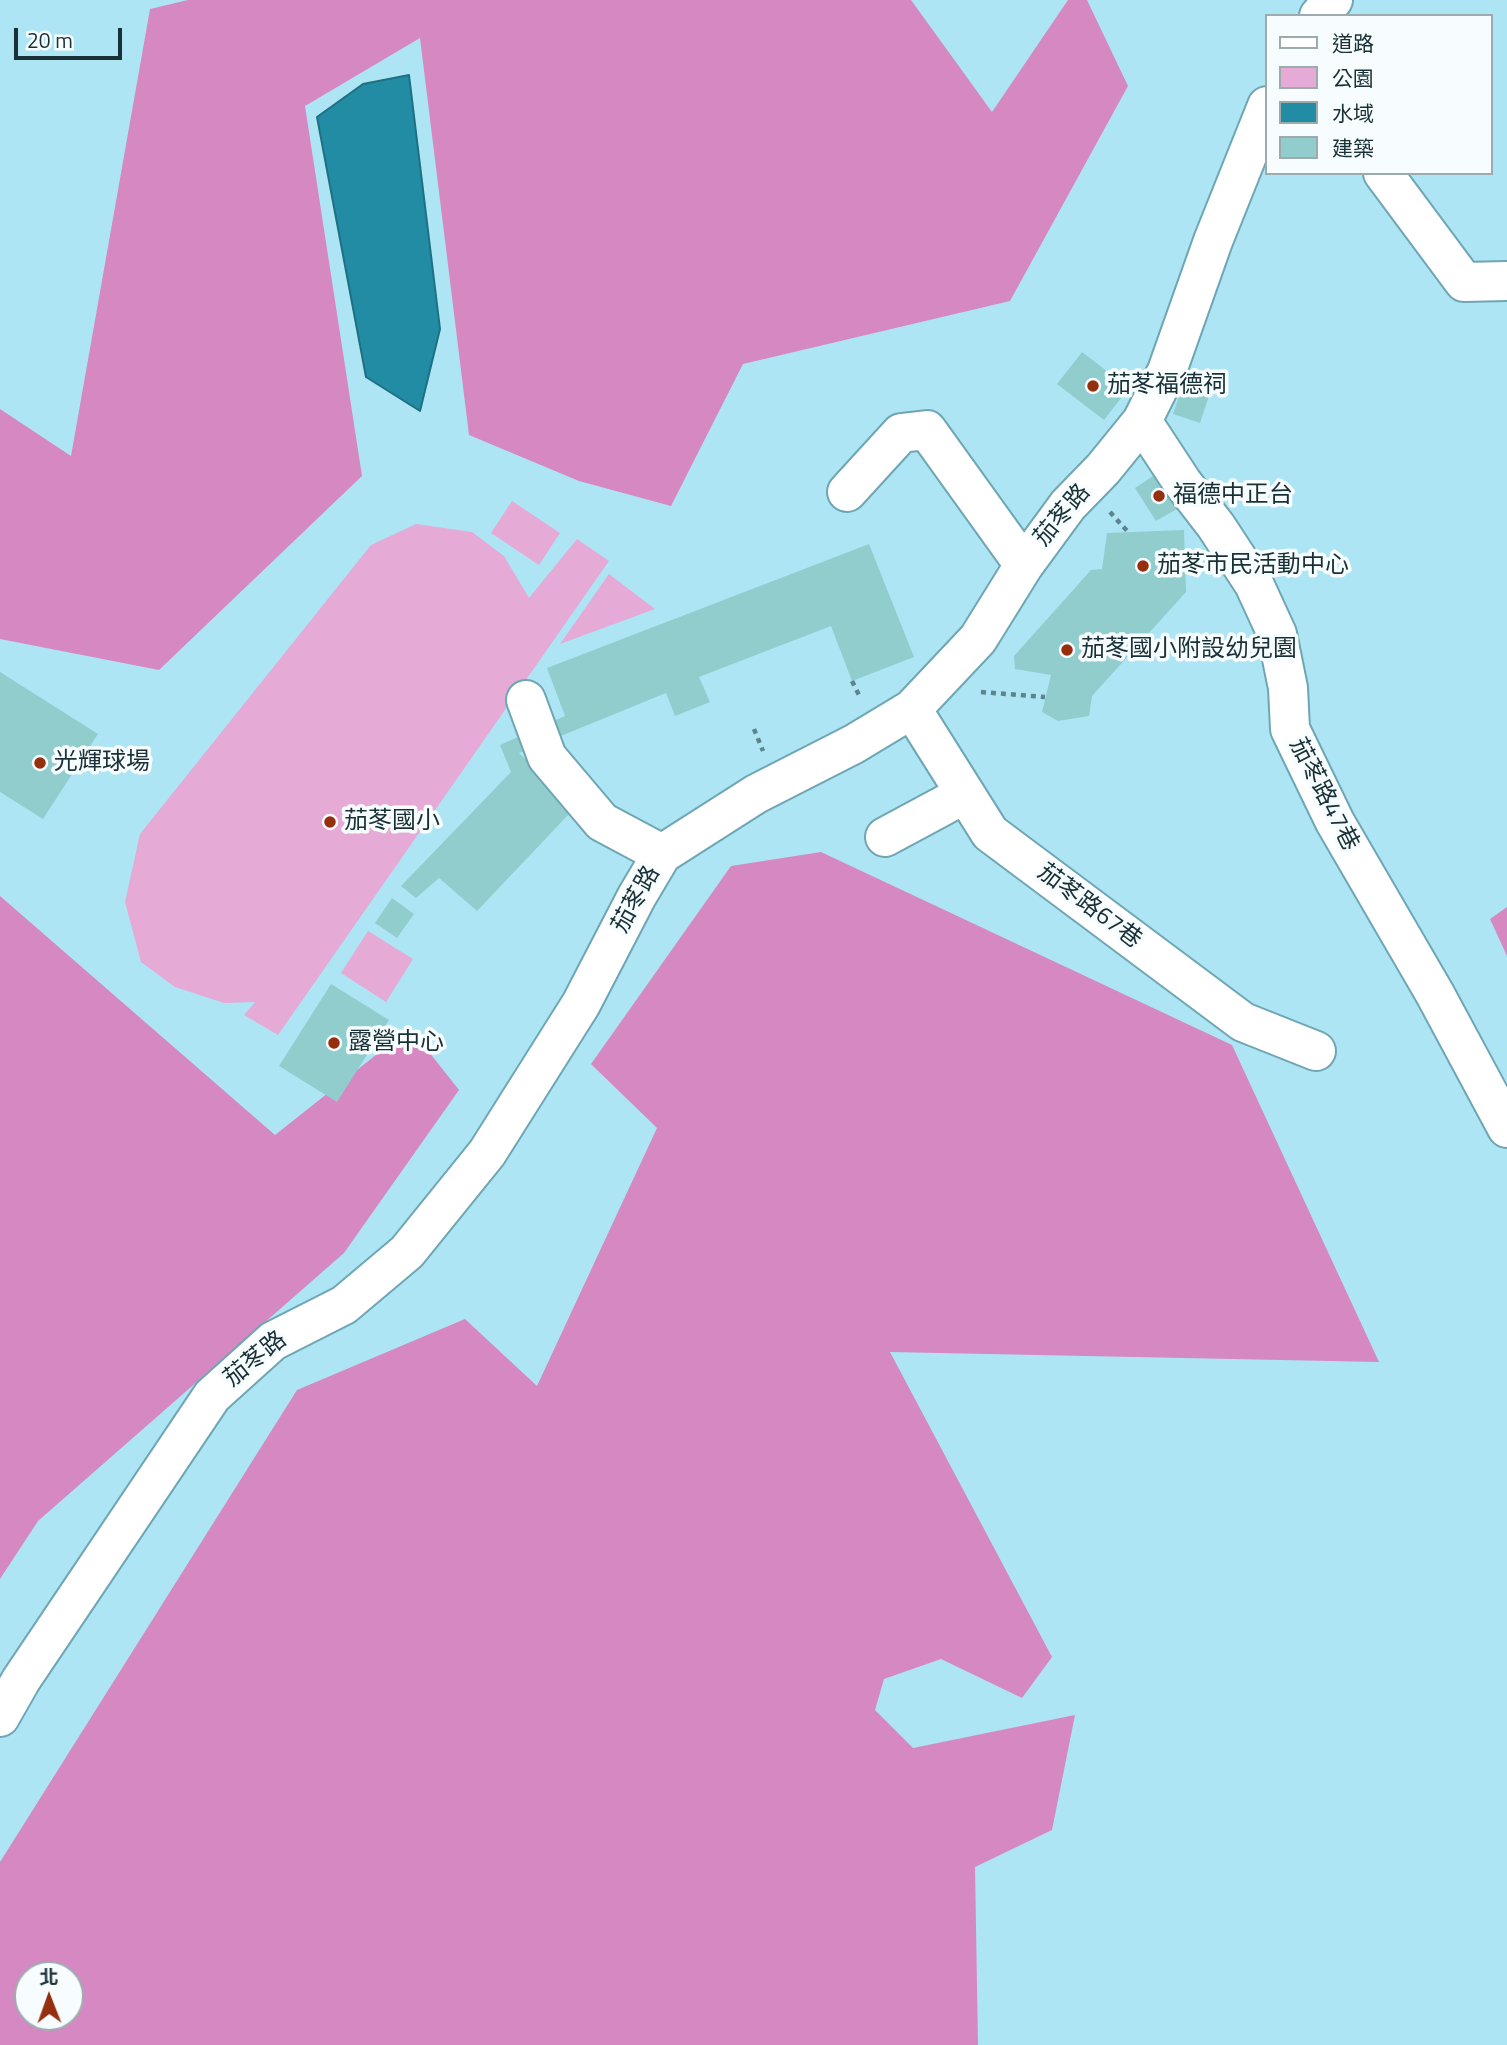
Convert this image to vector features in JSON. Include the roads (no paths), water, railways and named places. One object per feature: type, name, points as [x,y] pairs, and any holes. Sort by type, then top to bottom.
[{"type":"street","points":[[1321,14],[1333,0]]},
{"type":"street","name":"茄苳路","points":[[0,1717],[21,1680],[212,1396],[273,1341],[344,1305],[407,1252],[487,1153],[581,1004],[662,854],[756,794],[853,744],[912,709],[978,639],[1024,565],[1068,505],[1103,469],[1142,421],[1167,371],[1218,228],[1266,108]]},
{"type":"street","points":[[1384,175],[1464,282],[1507,281]]},
{"type":"street","name":"茄苳路47巷","points":[[1142,421],[1254,584],[1278,634],[1288,688],[1290,729],[1335,822],[1435,994],[1507,1128]]},
{"type":"street","points":[[847,492],[901,433],[927,430],[1024,565]]},
{"type":"street","points":[[526,700],[547,757],[602,822],[662,854]]},
{"type":"street","name":"茄苳路67巷","points":[[912,709],[990,833],[1243,1022],[1316,1051]]},
{"type":"street","points":[[885,837],[965,794]]},
{"type":"water","points":[[409,75],[440,329],[420,411],[366,377],[317,117],[363,84]]},
{"type":"place","name":"茄苳福德祠","points":[[1093,386]]},
{"type":"place","name":"福德中正台","points":[[1159,496]]},
{"type":"place","name":"茄苳市民活動中心","points":[[1143,566]]},
{"type":"place","name":"茄苳國小附設幼兒園","points":[[1067,650]]},
{"type":"place","name":"光輝球場","points":[[40,763]]},
{"type":"place","name":"茄苳國小","points":[[330,822]]},
{"type":"place","name":"露營中心","points":[[334,1043]]}]
